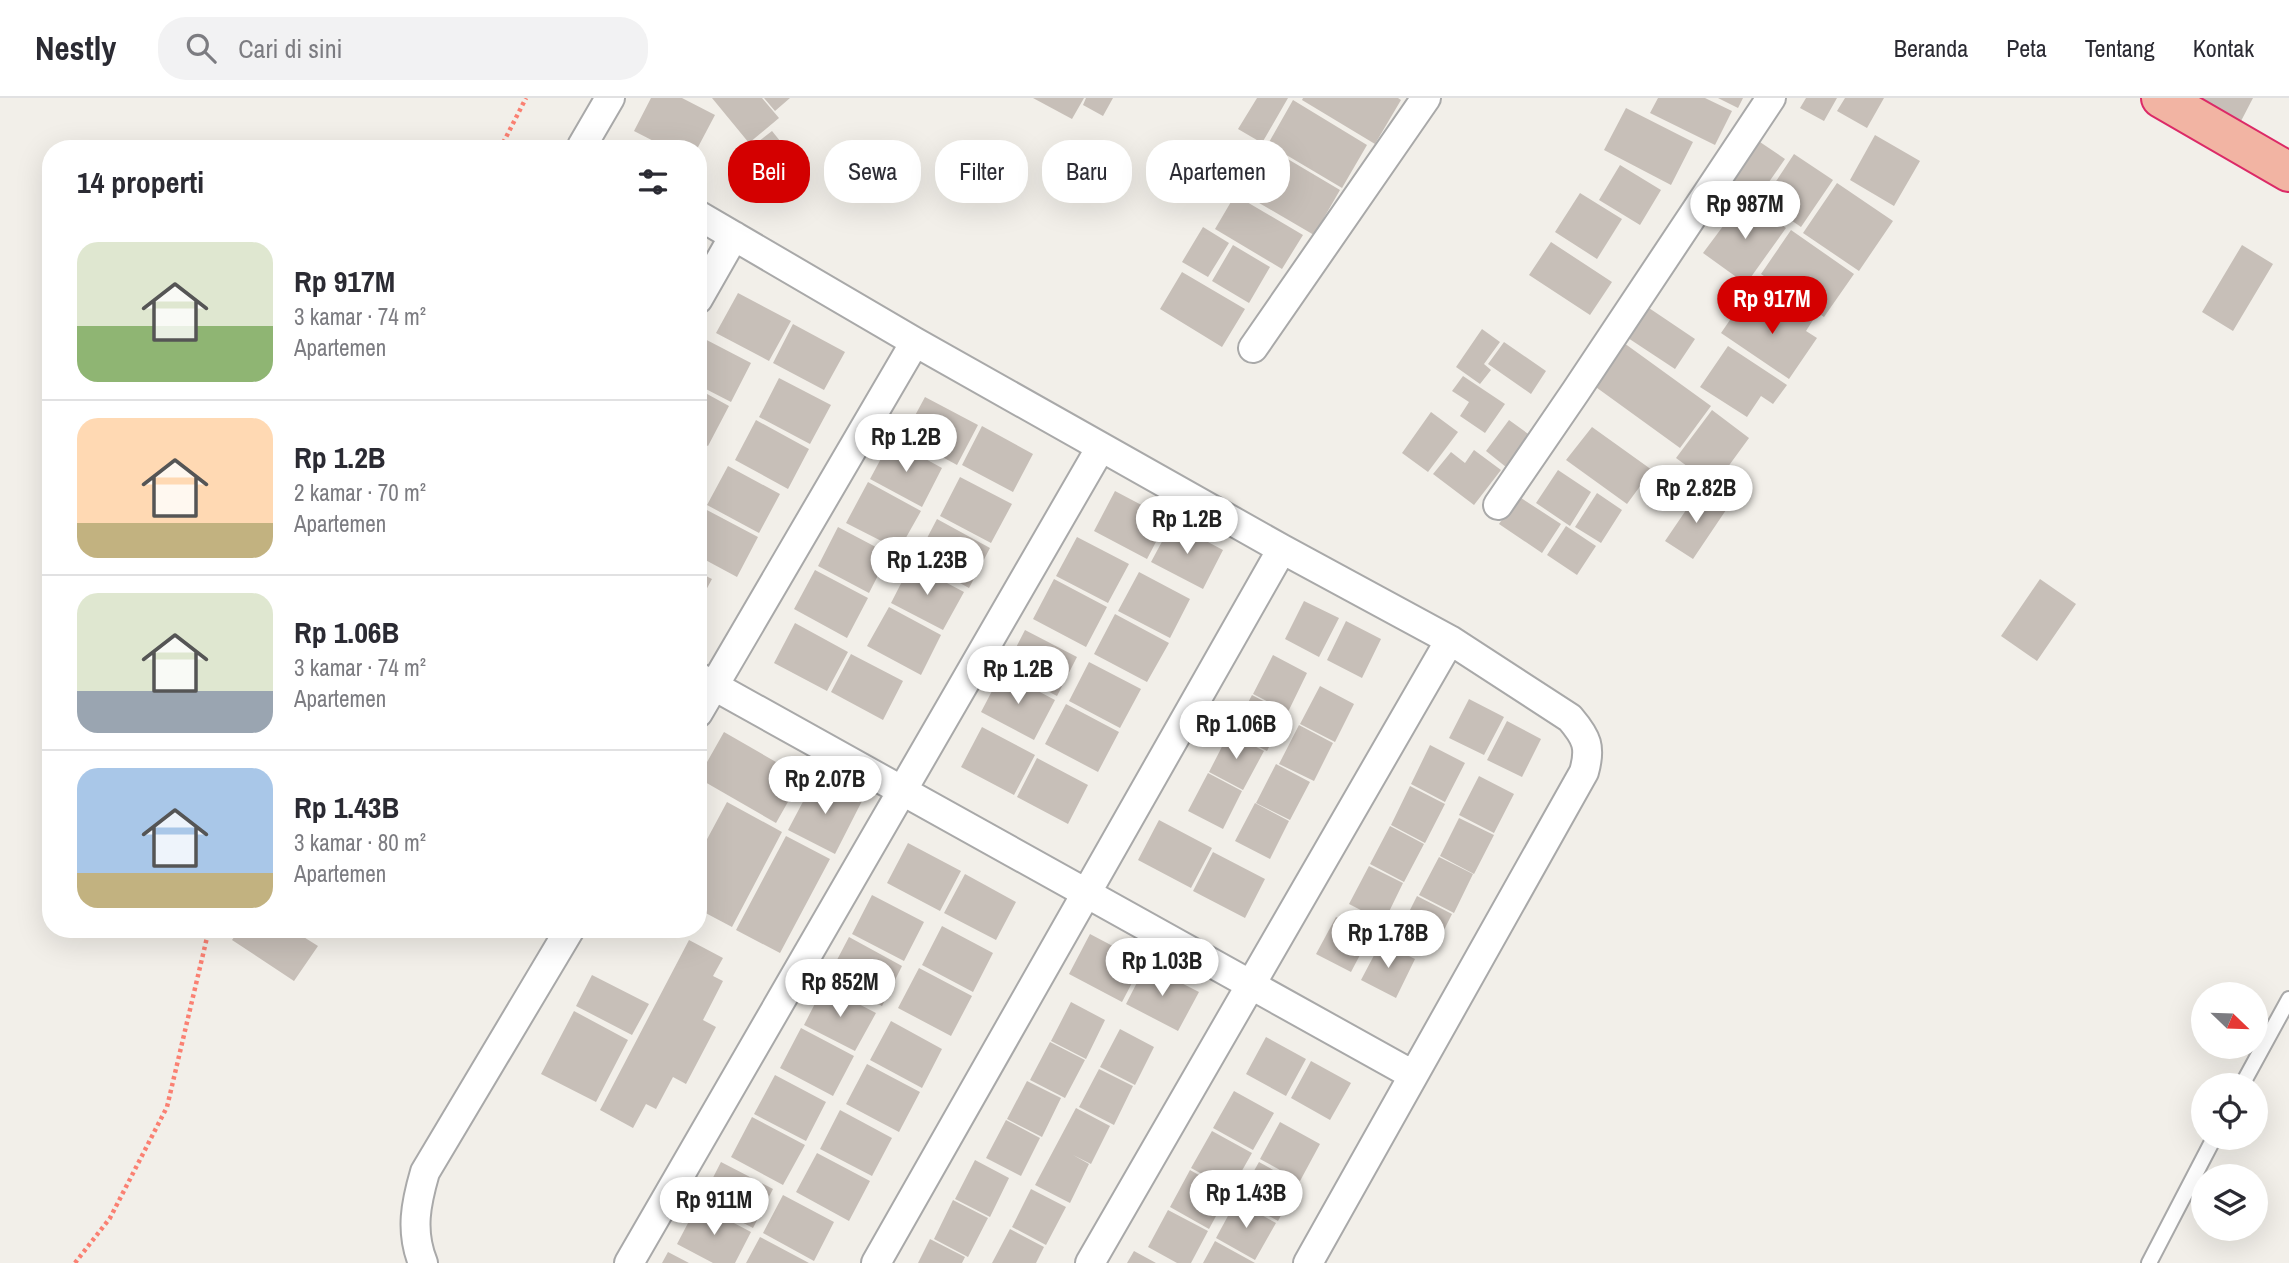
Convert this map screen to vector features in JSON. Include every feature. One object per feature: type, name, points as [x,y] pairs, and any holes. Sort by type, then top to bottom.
[{"type":"highway","points":[[2161,98],[2289,172]]},
{"type":"street","points":[[587,140],[610,98]]},
{"type":"street","points":[[1253,348],[1426,98]]},
{"type":"street","points":[[1498,505],[1771,98]]},
{"type":"street","points":[[707,220],[915,342],[1282,549],[1450,640],[1570,718],[1583,733],[1588,757],[1584,772],[1308,1263]]},
{"type":"street","points":[[707,283],[734,236]]},
{"type":"street","points":[[707,680],[915,342]]},
{"type":"street","points":[[629,1263],[1101,447]]},
{"type":"street","points":[[876,1263],[1282,549]]},
{"type":"street","points":[[1090,1263],[1450,640]]},
{"type":"street","points":[[707,683],[1413,1075]]},
{"type":"street","points":[[423,1263],[415,1231],[415,1203],[425,1172],[565,938]]},
{"type":"lane","points":[[2249,1073],[2289,999]]},
{"type":"lane","points":[[2149,1263],[2208,1150]]},
{"type":"path","points":[[505,140],[526,98]]},
{"type":"path","points":[[75,1263],[110,1218],[167,1107],[207,938]]},
{"type":"building","points":[[651,98],[682,98],[715,115],[702,140],[652,140],[634,131]]},
{"type":"building","points":[[712,98],[762,98],[779,118],[753,140],[747,140]]},
{"type":"building","points":[[764,98],[790,98],[775,111]]},
{"type":"building","points":[[1033,98],[1084,98],[1072,119]]},
{"type":"building","points":[[1086,98],[1113,98],[1103,116],[1083,105]]},
{"type":"building","points":[[1257,98],[1288,98],[1264,140],[1257,140],[1238,129]]},
{"type":"building","points":[[1658,98],[1705,98],[1732,111],[1715,145],[1650,113]]},
{"type":"building","points":[[1718,98],[1743,98],[1738,108]]},
{"type":"building","points":[[1806,98],[1837,98],[1824,121],[1800,108]]},
{"type":"building","points":[[1845,98],[1884,98],[1867,128],[1837,111]]},
{"type":"building","points":[[2192,98],[2253,98],[2240,123]]},
{"type":"building","points":[[1293,100],[1367,145],[1342,188],[1290,157],[1290,140],[1270,140]]},
{"type":"building","points":[[1302,100],[1401,100],[1375,144]]},
{"type":"building","points":[[1626,108],[1693,142],[1671,185],[1604,150]]},
{"type":"building","points":[[772,131],[779,140],[760,140]]},
{"type":"building","points":[[1875,135],[1920,161],[1894,206],[1850,180]]},
{"type":"building","points":[[1754,138],[1785,159],[1757,199],[1726,178]]},
{"type":"building","points":[[1794,154],[1833,180],[1801,227],[1763,201]]},
{"type":"building","points":[[1290,160],[1340,190],[1314,235],[1259,203],[1290,203]]},
{"type":"building","points":[[1620,165],[1661,190],[1640,225],[1599,200]]},
{"type":"building","points":[[1837,183],[1893,221],[1859,271],[1803,233]]},
{"type":"building","points":[[1580,193],[1622,219],[1597,259],[1555,232]]},
{"type":"building","points":[[1744,198],[1786,228],[1746,284],[1703,253]]},
{"type":"building","points":[[1230,203],[1249,203],[1303,235],[1282,269],[1215,229]]},
{"type":"building","points":[[1203,227],[1229,243],[1208,277],[1182,262]]},
{"type":"building","points":[[1791,230],[1854,274],[1824,317],[1761,274]]},
{"type":"building","points":[[1551,242],[1612,282],[1590,315],[1529,275]]},
{"type":"building","points":[[1233,245],[1270,267],[1249,303],[1212,281]]},
{"type":"building","points":[[2242,245],[2273,264],[2233,331],[2202,312]]},
{"type":"building","points":[[1182,272],[1245,309],[1222,347],[1160,309]]},
{"type":"building","points":[[738,293],[791,321],[769,361],[716,333]]},
{"type":"building","points":[[1745,298],[1775,319],[1787,302],[1813,320],[1806,331],[1817,338],[1789,379],[1721,333]]},
{"type":"building","points":[[1646,306],[1695,339],[1675,369],[1625,336]]},
{"type":"building","points":[[793,324],[845,352],[824,390],[773,363]]},
{"type":"building","points":[[1482,329],[1500,342],[1484,364],[1491,370],[1480,384],[1456,367]]},
{"type":"building","points":[[707,340],[751,363],[731,402],[707,390]]},
{"type":"building","points":[[1504,342],[1546,371],[1531,394],[1488,364]]},
{"type":"building","points":[[1624,343],[1711,406],[1680,448],[1593,385]]},
{"type":"building","points":[[1728,346],[1787,385],[1773,404],[1761,396],[1747,417],[1700,387]]},
{"type":"building","points":[[1463,376],[1505,404],[1485,433],[1460,416],[1469,402],[1452,391]]},
{"type":"building","points":[[779,378],[831,405],[810,444],[759,417]]},
{"type":"building","points":[[707,394],[729,406],[707,446]]},
{"type":"building","points":[[925,397],[978,425],[957,465],[904,436]]},
{"type":"building","points":[[1712,410],[1749,438],[1714,486],[1676,458]]},
{"type":"building","points":[[1431,412],[1458,432],[1428,472],[1402,453]]},
{"type":"building","points":[[756,420],[809,449],[788,489],[735,460]]},
{"type":"building","points":[[1509,420],[1531,436],[1506,467],[1486,451]]},
{"type":"building","points":[[982,426],[1033,454],[1013,492],[962,465]]},
{"type":"building","points":[[1592,427],[1652,470],[1627,504],[1566,460]]},
{"type":"building","points":[[891,440],[942,468],[922,507],[870,479]]},
{"type":"building","points":[[1474,450],[1501,470],[1474,505],[1433,474],[1451,452],[1465,463]]},
{"type":"building","points":[[728,466],[780,494],[759,533],[707,505]]},
{"type":"building","points":[[1558,470],[1591,492],[1570,526],[1536,503]]},
{"type":"building","points":[[960,477],[1012,504],[991,543],[940,516]]},
{"type":"building","points":[[868,482],[921,511],[899,550],[846,523]]},
{"type":"building","points":[[1115,491],[1168,519],[1147,559],[1094,531]]},
{"type":"building","points":[[1699,491],[1726,510],[1693,559],[1665,541]]},
{"type":"building","points":[[1597,493],[1622,510],[1601,543],[1575,527]]},
{"type":"building","points":[[1518,496],[1561,524],[1542,553],[1499,524]]},
{"type":"building","points":[[707,510],[758,537],[737,577],[707,561]]},
{"type":"building","points":[[937,519],[990,548],[969,588],[916,559]]},
{"type":"building","points":[[1172,523],[1223,550],[1203,589],[1151,562]]},
{"type":"building","points":[[1566,526],[1596,546],[1577,575],[1547,555]]},
{"type":"building","points":[[838,527],[889,554],[869,593],[818,566]]},
{"type":"building","points":[[1077,537],[1129,564],[1108,603],[1056,576]]},
{"type":"building","points":[[911,564],[964,592],[943,630],[891,603]]},
{"type":"building","points":[[815,570],[868,598],[847,638],[794,609]]},
{"type":"building","points":[[1139,572],[1190,599],[1170,638],[1118,611]]},
{"type":"building","points":[[1054,579],[1107,607],[1086,647],[1033,619]]},
{"type":"building","points":[[2040,579],[2076,604],[2037,661],[2001,636]]},
{"type":"building","points":[[1304,601],[1339,618],[1319,657],[1285,639]]},
{"type":"building","points":[[889,607],[941,635],[921,675],[867,646]]},
{"type":"building","points":[[1115,614],[1169,643],[1147,682],[1094,654]]},
{"type":"building","points":[[1346,621],[1381,639],[1362,678],[1327,660]]},
{"type":"building","points":[[795,623],[848,652],[827,691],[774,663]]},
{"type":"building","points":[[1025,630],[1077,657],[1057,696],[1005,669]]},
{"type":"building","points":[[851,654],[903,681],[883,720],[831,692]]},
{"type":"building","points":[[1273,655],[1307,673],[1288,712],[1253,694]]},
{"type":"building","points":[[1089,662],[1141,689],[1120,728],[1069,701]]},
{"type":"building","points":[[1002,672],[1055,700],[1034,740],[981,712]]},
{"type":"building","points":[[1320,686],[1354,704],[1335,742],[1300,724]]},
{"type":"building","points":[[1252,695],[1286,713],[1267,751],[1232,733]]},
{"type":"building","points":[[1469,699],[1504,717],[1484,755],[1449,738]]},
{"type":"building","points":[[1066,704],[1119,732],[1098,772],[1045,744]]},
{"type":"building","points":[[1507,721],[1541,739],[1522,777],[1487,760]]},
{"type":"building","points":[[1299,725],[1333,743],[1314,781],[1279,764]]},
{"type":"building","points":[[982,727],[1035,755],[1014,795],[961,767]]},
{"type":"building","points":[[724,732],[802,777],[776,823],[707,783],[707,762]]},
{"type":"building","points":[[1229,733],[1264,751],[1243,790],[1209,772]]},
{"type":"building","points":[[1430,745],[1465,763],[1445,802],[1411,784]]},
{"type":"building","points":[[1037,758],[1088,785],[1068,824],[1017,797]]},
{"type":"building","points":[[1276,764],[1310,782],[1290,820],[1256,803]]},
{"type":"building","points":[[1208,773],[1242,791],[1223,829],[1188,811]]},
{"type":"building","points":[[1479,776],[1514,794],[1494,833],[1459,815]]},
{"type":"building","points":[[816,777],[862,801],[835,854],[788,830]]},
{"type":"building","points":[[1410,786],[1445,804],[1425,843],[1391,825]]},
{"type":"building","points":[[727,802],[782,832],[732,927],[707,914],[707,839]]},
{"type":"building","points":[[1255,803],[1289,821],[1270,859],[1235,841]]},
{"type":"building","points":[[1459,818],[1494,835],[1474,874],[1440,856]]},
{"type":"building","points":[[1159,820],[1212,848],[1191,888],[1138,860]]},
{"type":"building","points":[[1390,826],[1424,844],[1404,882],[1370,864]]},
{"type":"building","points":[[786,836],[830,859],[780,953],[736,930]]},
{"type":"building","points":[[908,843],[961,871],[940,911],[887,883]]},
{"type":"building","points":[[1213,852],[1265,879],[1245,918],[1193,891]]},
{"type":"building","points":[[1439,857],[1473,874],[1454,913],[1419,895]]},
{"type":"building","points":[[1369,866],[1403,883],[1384,922],[1349,904]]},
{"type":"building","points":[[965,874],[1016,902],[996,940],[944,913]]},
{"type":"building","points":[[872,895],[924,922],[904,961],[852,934]]},
{"type":"building","points":[[1417,896],[1452,914],[1433,952],[1398,934]]},
{"type":"building","points":[[1336,917],[1371,934],[1351,972],[1316,954]]},
{"type":"building","points":[[942,926],[993,953],[973,992],[922,965]]},
{"type":"building","points":[[1090,934],[1143,962],[1122,1002],[1069,974]]},
{"type":"building","points":[[849,937],[902,966],[882,1006],[828,977]]},
{"type":"building","points":[[305,938],[318,946],[294,981],[232,940]]},
{"type":"building","points":[[689,940],[723,958],[713,976],[723,981],[703,1020],[716,1027],[686,1084],[673,1077],[656,1109],[646,1104],[633,1128],[600,1110]]},
{"type":"building","points":[[1381,942],[1415,959],[1396,998],[1361,980]]},
{"type":"building","points":[[1146,965],[1199,992],[1178,1031],[1126,1004]]},
{"type":"building","points":[[919,968],[972,996],[951,1036],[898,1008]]},
{"type":"building","points":[[592,975],[649,1004],[632,1035],[576,1006]]},
{"type":"building","points":[[824,986],[876,1013],[855,1051],[804,1025]]},
{"type":"building","points":[[1071,1002],[1105,1020],[1086,1059],[1051,1041]]},
{"type":"building","points":[[574,1011],[628,1040],[596,1102],[541,1074]]},
{"type":"building","points":[[891,1021],[942,1049],[922,1088],[870,1060]]},
{"type":"building","points":[[801,1028],[854,1056],[833,1096],[780,1068]]},
{"type":"building","points":[[1120,1029],[1154,1047],[1135,1085],[1100,1067]]},
{"type":"building","points":[[1266,1037],[1306,1059],[1286,1096],[1246,1074]]},
{"type":"building","points":[[1050,1042],[1085,1060],[1065,1098],[1030,1080]]},
{"type":"building","points":[[1311,1061],[1351,1083],[1330,1120],[1291,1098]]},
{"type":"building","points":[[867,1064],[920,1092],[899,1132],[846,1104]]},
{"type":"building","points":[[1099,1069],[1133,1086],[1114,1125],[1079,1107]]},
{"type":"building","points":[[775,1075],[826,1102],[806,1141],[754,1114]]},
{"type":"building","points":[[1027,1081],[1061,1098],[1042,1137],[1007,1119]]},
{"type":"building","points":[[1234,1091],[1274,1113],[1253,1150],[1213,1128]]},
{"type":"building","points":[[1076,1108],[1110,1126],[1091,1164],[1073,1155],[1089,1164],[1070,1203],[1035,1185]]},
{"type":"building","points":[[840,1110],[892,1138],[872,1176],[820,1149]]},
{"type":"building","points":[[752,1117],[805,1145],[783,1185],[731,1157]]},
{"type":"building","points":[[1006,1120],[1040,1138],[1021,1176],[986,1158]]},
{"type":"building","points":[[1280,1122],[1320,1144],[1300,1181],[1260,1159]]},
{"type":"building","points":[[1212,1131],[1252,1153],[1231,1190],[1191,1168]]},
{"type":"building","points":[[817,1153],[870,1181],[849,1221],[796,1192]]},
{"type":"building","points":[[975,1160],[1009,1178],[990,1217],[955,1199]]},
{"type":"building","points":[[721,1162],[773,1189],[753,1228],[701,1201]]},
{"type":"building","points":[[1259,1162],[1298,1184],[1278,1221],[1238,1199]]},
{"type":"building","points":[[1190,1170],[1229,1192],[1209,1229],[1170,1207]]},
{"type":"building","points":[[1031,1189],[1066,1207],[1046,1245],[1012,1227]]},
{"type":"building","points":[[783,1195],[834,1222],[814,1261],[763,1233]]},
{"type":"building","points":[[953,1200],[988,1218],[968,1257],[934,1239]]},
{"type":"building","points":[[1236,1201],[1276,1223],[1255,1260],[1216,1238]]},
{"type":"building","points":[[698,1204],[751,1232],[735,1263],[713,1263],[677,1244]]},
{"type":"building","points":[[1168,1210],[1208,1231],[1191,1263],[1177,1263],[1148,1247]]},
{"type":"building","points":[[1010,1229],[1044,1247],[1036,1263],[992,1263]]},
{"type":"building","points":[[760,1237],[809,1263],[746,1263]]},
{"type":"building","points":[[930,1239],[965,1257],[962,1263],[918,1263]]},
{"type":"building","points":[[1215,1241],[1255,1263],[1203,1263]]},
{"type":"building","points":[[1134,1251],[1156,1263],[1127,1263]]},
{"type":"building","points":[[668,1252],[689,1263],[662,1263]]}]
